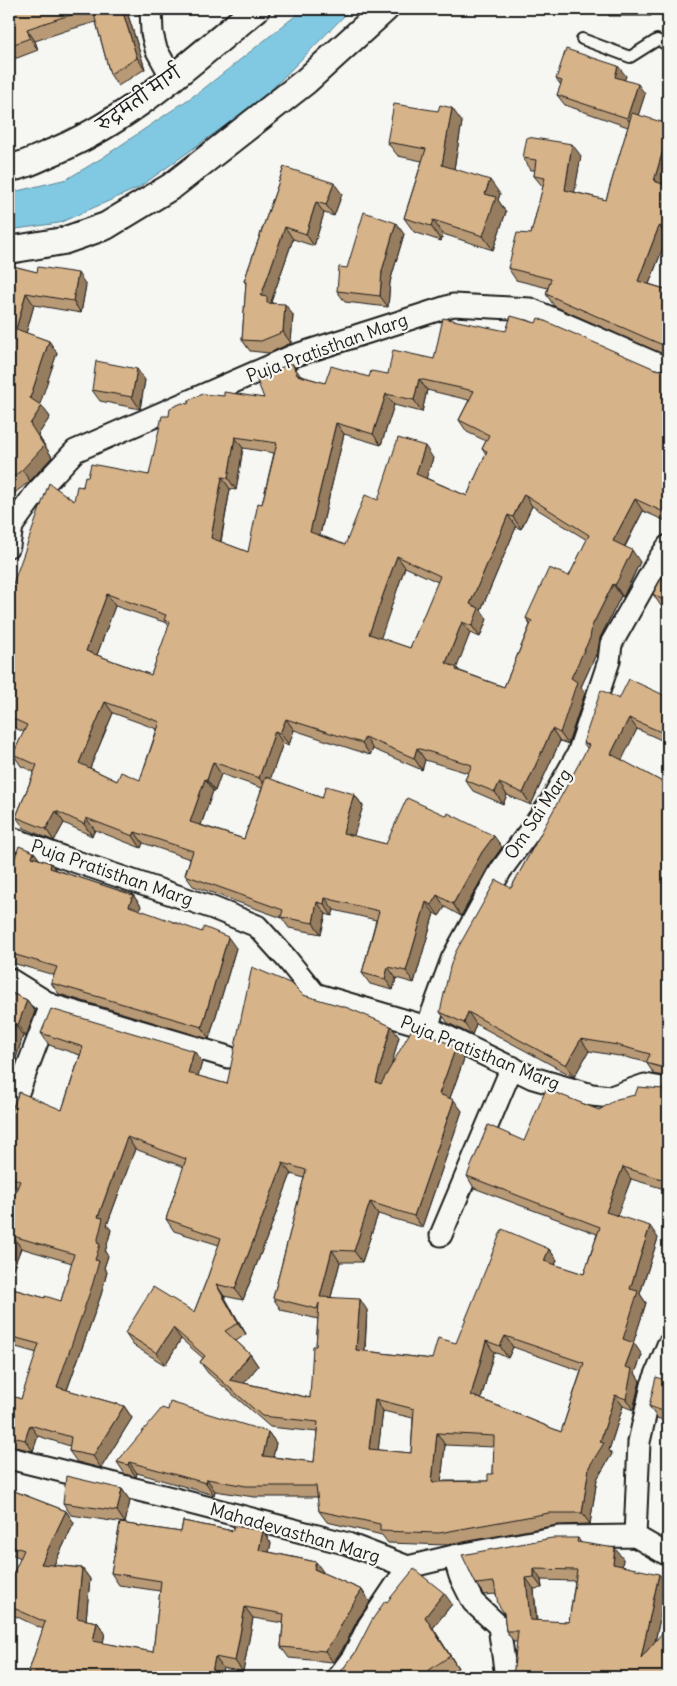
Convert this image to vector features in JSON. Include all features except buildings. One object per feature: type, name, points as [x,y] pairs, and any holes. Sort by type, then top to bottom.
[{"type":"street","points":[[151,9],[152,33],[156,49],[172,78]]},
{"type":"street","name":"रुद्रमती मार्ग","points":[[9,168],[19,166],[66,147],[111,122],[172,78],[256,9]]},
{"type":"street","points":[[9,250],[63,241],[106,226],[172,186],[306,81],[385,9]]},
{"type":"street","name":"Puja Pratisthan Marg","points":[[9,546],[12,526],[35,494],[76,451],[293,356],[453,304],[530,309],[668,369]]},
{"type":"street","name":"Om Sai Marg","points":[[427,1027],[452,959],[501,870],[549,805],[578,754],[609,661],[611,644],[668,546]]},
{"type":"street","name":"Puja Pratisthan Marg","points":[[9,837],[62,857],[214,908],[256,926],[286,958],[315,994],[427,1027],[533,1078],[592,1096],[611,1097],[645,1085],[668,1089]]},
{"type":"street","points":[[9,979],[51,1005],[228,1056]]},
{"type":"street","points":[[9,1116],[51,1005]]},
{"type":"street","points":[[441,1235],[512,1067]]},
{"type":"street","points":[[635,1536],[639,1442],[652,1385],[668,1345]]},
{"type":"street","name":"Mahadevasthan Marg","points":[[9,1458],[348,1544],[408,1567]]},
{"type":"street","points":[[338,1677],[353,1657],[369,1625],[408,1567],[454,1556],[559,1537],[635,1536],[668,1555]]},
{"type":"street","points":[[454,1556],[460,1576],[473,1602],[499,1626],[506,1677]]},
{"type":"lane","points":[[582,39],[630,57],[657,40],[668,45]]},
{"type":"water","points":[[304,9],[351,9],[261,100],[138,188],[59,223],[9,230],[9,193],[67,179],[102,158],[202,90]]}]
